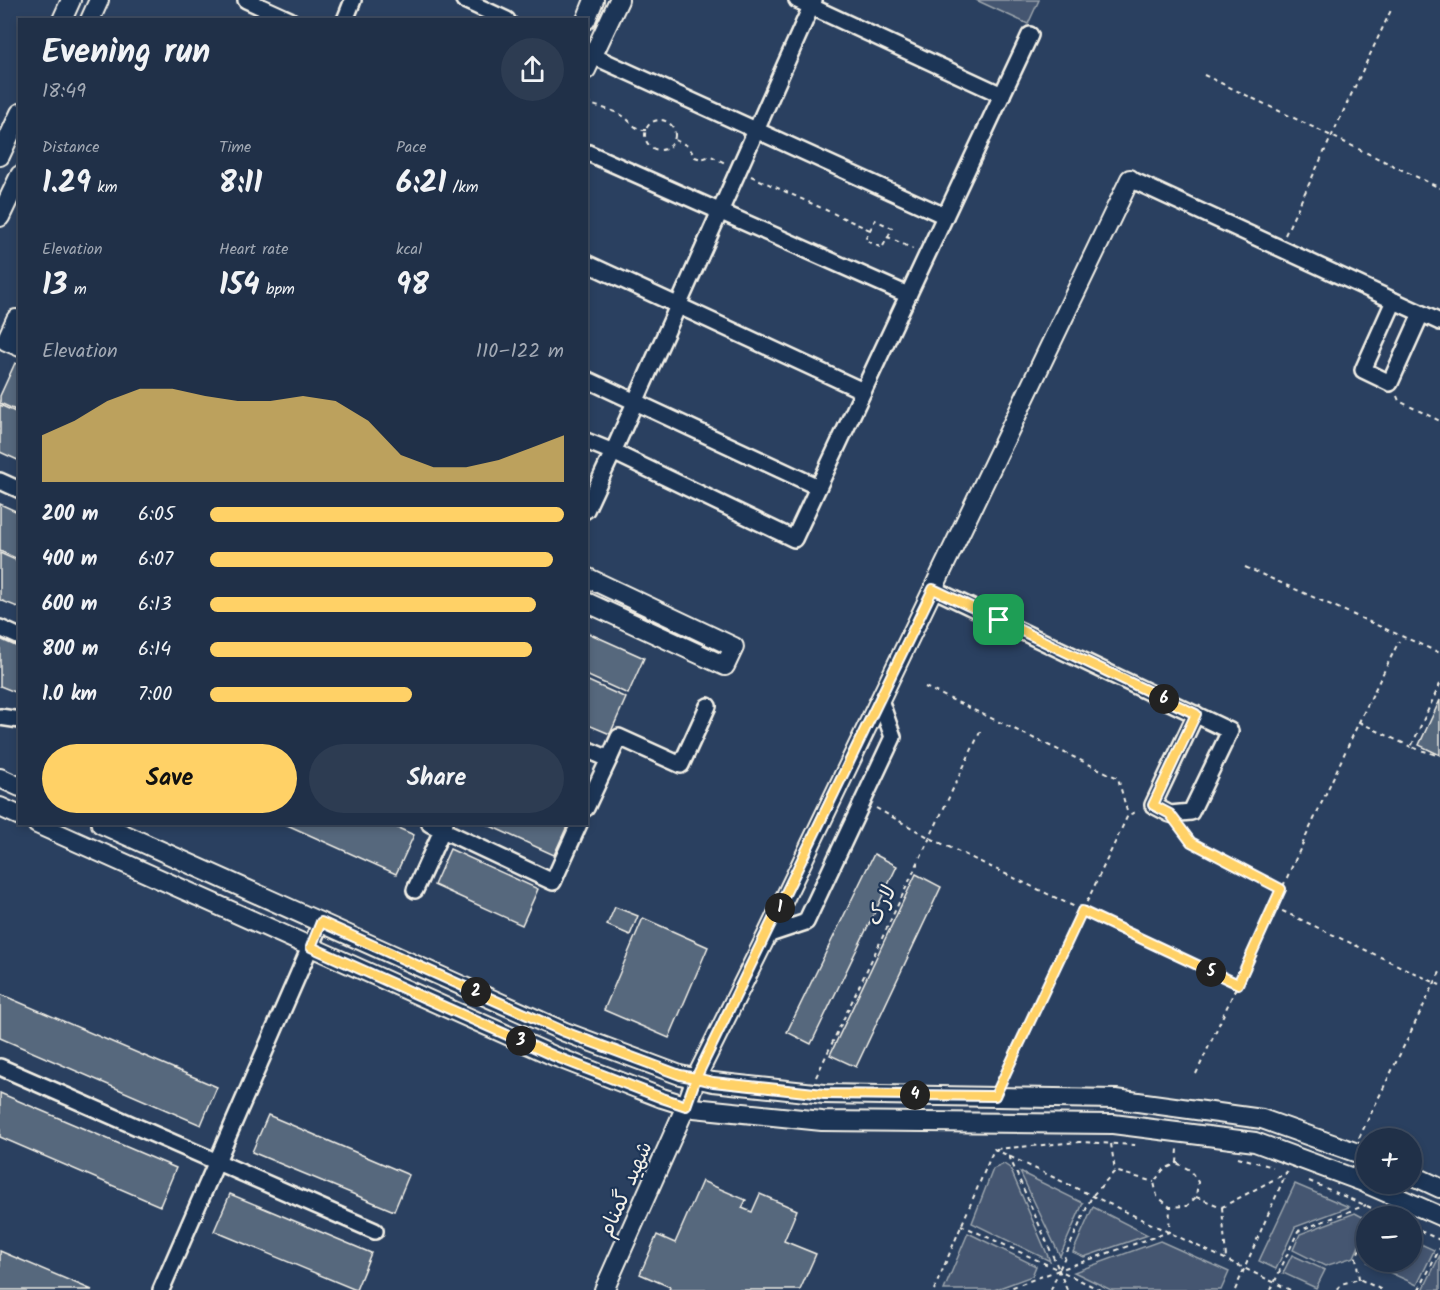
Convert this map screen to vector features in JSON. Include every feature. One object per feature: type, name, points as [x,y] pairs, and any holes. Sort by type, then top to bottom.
[{"type":"street","points":[[63,18],[71,0]]},
{"type":"street","points":[[91,18],[99,0]]},
{"type":"street","points":[[246,0],[286,18]]},
{"type":"street","points":[[346,18],[354,0]]},
{"type":"street","points":[[464,0],[503,18]]},
{"type":"street","points":[[587,18],[594,0]]},
{"type":"street","points":[[619,0],[590,63],[755,131],[945,216]]},
{"type":"street","points":[[588,506],[755,131],[807,2],[1002,95]]},
{"type":"street","points":[[588,442],[794,539],[1030,35]]},
{"type":"street","points":[[0,156],[18,117]]},
{"type":"street","points":[[588,153],[908,295]]},
{"type":"street","points":[[0,218],[18,179]]},
{"type":"street","points":[[1130,179],[1440,322]]},
{"type":"street","name":"شهید گمنام","points":[[604,1290],[686,1106],[696,1078],[1130,179]]},
{"type":"street","points":[[588,264],[863,391]]},
{"type":"street","points":[[1394,302],[1362,370],[1390,382],[1421,314]]},
{"type":"street","points":[[18,320],[16,319],[6,341],[18,346]]},
{"type":"street","points":[[588,380],[818,487]]},
{"type":"street","points":[[0,481],[18,489]]},
{"type":"street","points":[[588,578],[734,646],[725,666],[588,603]]},
{"type":"street","points":[[933,589],[1196,714],[1230,731],[1191,812],[1170,814],[1153,805],[1196,714]]},
{"type":"street","points":[[0,628],[18,636]]},
{"type":"street","points":[[767,934],[806,922],[893,737],[880,700]]},
{"type":"street","points":[[588,804],[619,736],[681,765],[708,706]]},
{"type":"street","points":[[0,717],[18,720]]},
{"type":"street","points":[[588,750],[609,759]]},
{"type":"street","points":[[0,778],[18,786]]},
{"type":"street","points":[[0,807],[18,815]]},
{"type":"street","points":[[39,825],[554,1056],[686,1106],[822,1121],[1113,1124],[1255,1142],[1356,1179]]},
{"type":"street","points":[[103,825],[565,1032],[680,1075],[713,1082],[808,1092],[1116,1099],[1262,1119],[1356,1153]]},
{"type":"street","points":[[415,890],[439,825],[553,882],[579,825]]},
{"type":"street","points":[[161,1290],[321,922]]},
{"type":"street","points":[[0,1066],[375,1232]]},
{"type":"street","points":[[1422,1180],[1440,1188]]},
{"type":"street","points":[[1391,1194],[1440,1216]]},
{"type":"path","points":[[1279,248],[1392,8]]},
{"type":"path","points":[[1204,75],[1440,188]]},
{"type":"path","points":[[588,103],[616,112],[641,131],[646,130],[654,122],[665,121],[674,129],[675,140],[667,149],[655,149],[647,141],[646,130]]},
{"type":"path","points":[[675,140],[688,146],[694,158],[701,159],[711,156],[870,230]]},
{"type":"path","points":[[875,220],[892,228],[888,237],[882,248],[865,240],[875,220]]},
{"type":"path","points":[[888,237],[927,255]]},
{"type":"path","points":[[1396,393],[1399,401],[1440,421]]},
{"type":"path","points":[[1245,567],[1440,653]]},
{"type":"path","points":[[1196,1074],[1359,722],[1399,641]]},
{"type":"path","points":[[1411,747],[1440,684]]},
{"type":"path","points":[[924,687],[1118,778],[1128,815],[995,1096]]},
{"type":"path","points":[[1359,722],[1411,747],[1440,756]]},
{"type":"path","name":"لارک","points":[[808,1092],[981,730]]},
{"type":"path","points":[[863,801],[930,838],[1238,984]]},
{"type":"path","points":[[1128,815],[1153,805]]},
{"type":"path","points":[[1170,814],[1191,842],[1281,889]]},
{"type":"path","points":[[1274,907],[1440,985]]},
{"type":"path","points":[[1371,1128],[1440,972]]},
{"type":"path","points":[[994,1149],[1079,1142],[1142,1145]]},
{"type":"path","points":[[1111,1143],[1115,1171]]},
{"type":"path","points":[[1170,1148],[1178,1149],[1177,1164]]},
{"type":"path","points":[[994,1149],[1290,1290]]},
{"type":"path","points":[[934,1290],[994,1149]]},
{"type":"path","points":[[1009,1156],[1067,1290]]},
{"type":"path","points":[[1228,1156],[1288,1172]]},
{"type":"path","points":[[1177,1164],[1190,1170],[1198,1182],[1196,1197],[1187,1206],[1170,1207],[1157,1196],[1154,1182],[1162,1170],[1177,1164]]},
{"type":"path","points":[[1115,1171],[1154,1182]]},
{"type":"path","points":[[1051,1290],[1092,1196],[1115,1171]]},
{"type":"path","points":[[1196,1197],[1222,1207],[1288,1172]]},
{"type":"path","points":[[1235,1290],[1288,1172]]},
{"type":"path","points":[[1308,1180],[1366,1205]]},
{"type":"path","points":[[1271,1290],[1298,1231],[1366,1205]]},
{"type":"path","points":[[1169,1232],[1170,1207]]},
{"type":"path","points":[[1222,1207],[1226,1260]]},
{"type":"path","points":[[960,1225],[1100,1290]]},
{"type":"path","points":[[1005,1290],[1169,1232]]},
{"type":"path","points":[[1422,1232],[1440,1240]]},
{"type":"path","points":[[1419,1290],[1439,1251]]},
{"type":"path","points":[[1358,1272],[1359,1279]]},
{"type":"path","points":[[1338,1290],[1341,1284],[1359,1279],[1382,1290]]},
{"type":"shaded area","points":[[976,0],[1039,0],[1028,24]]},
{"type":"shaded area","points":[[1004,1164],[1010,1168],[1050,1261],[972,1223],[993,1169]]},
{"type":"shaded area","points":[[1020,1172],[1083,1203],[1060,1256]]},
{"type":"shaded area","points":[[1295,1184],[1349,1207],[1295,1227],[1276,1269],[1259,1261]]},
{"type":"shaded area","points":[[1093,1207],[1148,1235],[1084,1257],[1073,1252]]},
{"type":"shaded area","points":[[1356,1214],[1354,1257],[1325,1266],[1293,1250],[1300,1234]]},
{"type":"shaded area","points":[[968,1233],[1036,1266],[1032,1276],[994,1290],[944,1290]]},
{"type":"shaded area","points":[[1160,1241],[1229,1272],[1221,1290],[1111,1290],[1074,1272]]},
{"type":"shaded area","points":[[1422,1245],[1434,1250],[1417,1285],[1389,1272],[1422,1272]]},
{"type":"shaded area","points":[[1292,1255],[1325,1270],[1316,1288],[1283,1273]]},
{"type":"shaded area","points":[[1440,1255],[1440,1290],[1425,1290],[1424,1288]]},
{"type":"building","points":[[15,363],[18,364],[18,411],[0,403],[0,396]]},
{"type":"building","points":[[0,405],[18,413],[18,460],[0,452]]},
{"type":"building","points":[[0,504],[18,512],[18,559],[0,551]]},
{"type":"building","points":[[0,553],[18,561],[18,607],[0,600]]},
{"type":"building","points":[[588,633],[644,658],[628,694],[588,676]]},
{"type":"building","points":[[0,639],[18,647],[18,693],[0,686]]},
{"type":"building","points":[[588,681],[626,698],[610,734],[588,725]]},
{"type":"building","points":[[1440,700],[1440,755],[1419,745]]},
{"type":"building","points":[[287,825],[391,825],[414,835],[396,874]]},
{"type":"building","points":[[488,825],[568,825],[554,855]]},
{"type":"building","points":[[450,849],[538,889],[522,925],[434,885]]},
{"type":"building","points":[[874,854],[897,866],[811,1044],[787,1032]]},
{"type":"building","points":[[916,874],[941,887],[856,1067],[830,1055]]},
{"type":"building","points":[[615,907],[638,916],[630,935],[607,925]]},
{"type":"building","points":[[643,918],[708,947],[669,1038],[604,1010]]},
{"type":"building","points":[[0,994],[217,1087],[201,1125],[0,1038]]},
{"type":"building","points":[[0,1093],[176,1168],[160,1206],[0,1137]]},
{"type":"building","points":[[268,1115],[409,1175],[394,1211],[252,1152]]},
{"type":"building","points":[[702,1181],[746,1200],[742,1208],[752,1212],[760,1194],[797,1210],[784,1241],[816,1254],[800,1290],[669,1290],[670,1287],[640,1274],[657,1235],[675,1243]]},
{"type":"building","points":[[230,1194],[371,1253],[356,1290],[214,1231]]},
{"type":"building","points":[[0,1251],[92,1290],[0,1290]]},
{"type":"route","points":[[999,620],[933,589],[696,1078],[680,1075],[565,1032],[321,922],[311,947],[554,1056],[686,1106],[696,1078],[713,1082],[824,1094],[995,1096],[1082,911],[1238,984],[1281,889],[1191,842],[1170,814],[1153,805],[1196,714],[999,620]]}]
